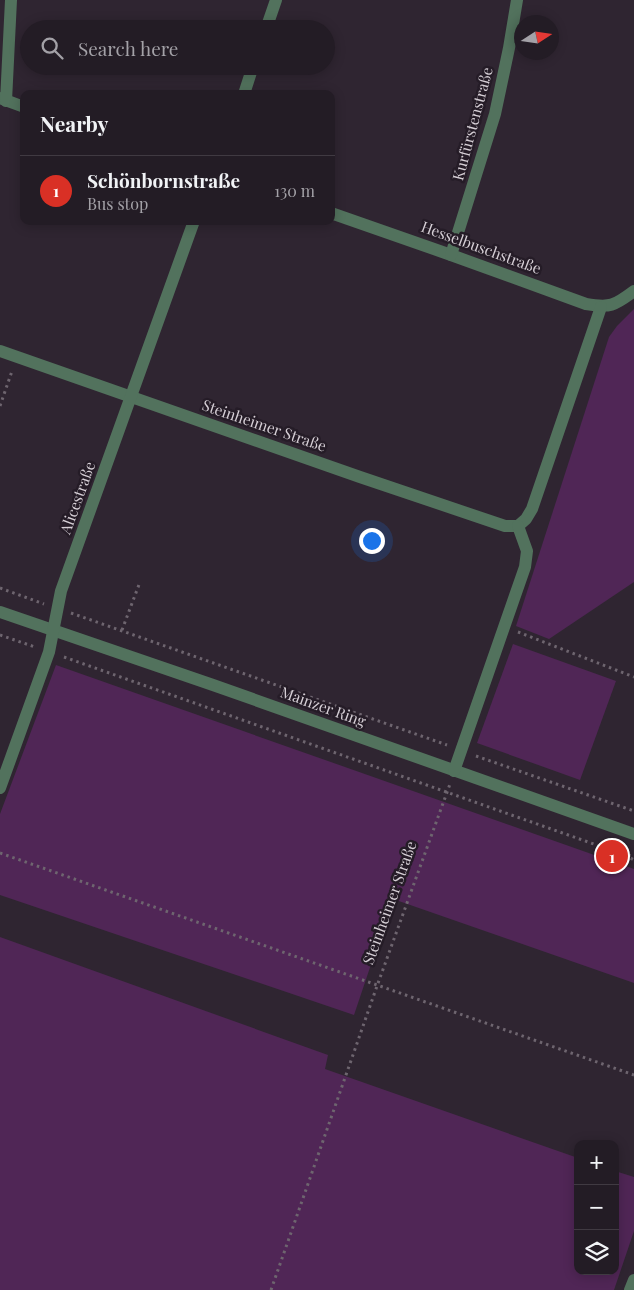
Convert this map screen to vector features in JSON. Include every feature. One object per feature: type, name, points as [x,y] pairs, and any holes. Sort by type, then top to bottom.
[{"type":"street","points":[[11,0],[3,99],[20,105]]},
{"type":"street","points":[[269,20],[276,0]]},
{"type":"street","name":"Kurfürstenstraße","points":[[451,255],[495,114],[510,48],[517,0]]},
{"type":"street","points":[[245,90],[250,75]]},
{"type":"street","name":"Hesselbuschstraße","points":[[335,214],[586,304],[601,307],[611,305],[620,302],[634,291]]},
{"type":"street","name":"Alicestraße","points":[[0,788],[49,652],[62,591],[193,225]]},
{"type":"street","points":[[454,771],[526,559],[527,551],[518,526],[526,519],[532,509],[601,307]]},
{"type":"street","name":"Steinheimer Straße","points":[[0,351],[505,526],[518,526]]},
{"type":"street","name":"Mainzer Ring","points":[[0,612],[634,834]]},
{"type":"street","points":[[630,1290],[634,1280]]},
{"type":"path","points":[[0,406],[16,356]]},
{"type":"path","points":[[122,630],[140,582]]},
{"type":"path","points":[[0,588],[634,811]]},
{"type":"path","points":[[504,626],[634,677]]},
{"type":"path","points":[[0,634],[622,854],[634,860]]},
{"type":"path","name":"Steinheimer Straße","points":[[270,1290],[454,771]]},
{"type":"path","points":[[0,853],[634,1075]]},
{"type":"path","points":[[622,854],[634,856]]},
{"type":"shaded area","points":[[634,309],[634,582],[549,639],[516,626],[609,337]]},
{"type":"shaded area","points":[[513,644],[616,681],[580,780],[477,743]]},
{"type":"shaded area","points":[[56,665],[634,869],[634,983],[393,899],[354,1015],[0,895],[0,814]]},
{"type":"shaded area","points":[[0,937],[328,1055],[325,1069],[574,1157],[574,1275],[619,1275],[619,1172],[634,1177],[634,1231],[614,1290],[0,1290]]},
{"type":"place","name":"Schönbornstraße","points":[[612,856]]}]
